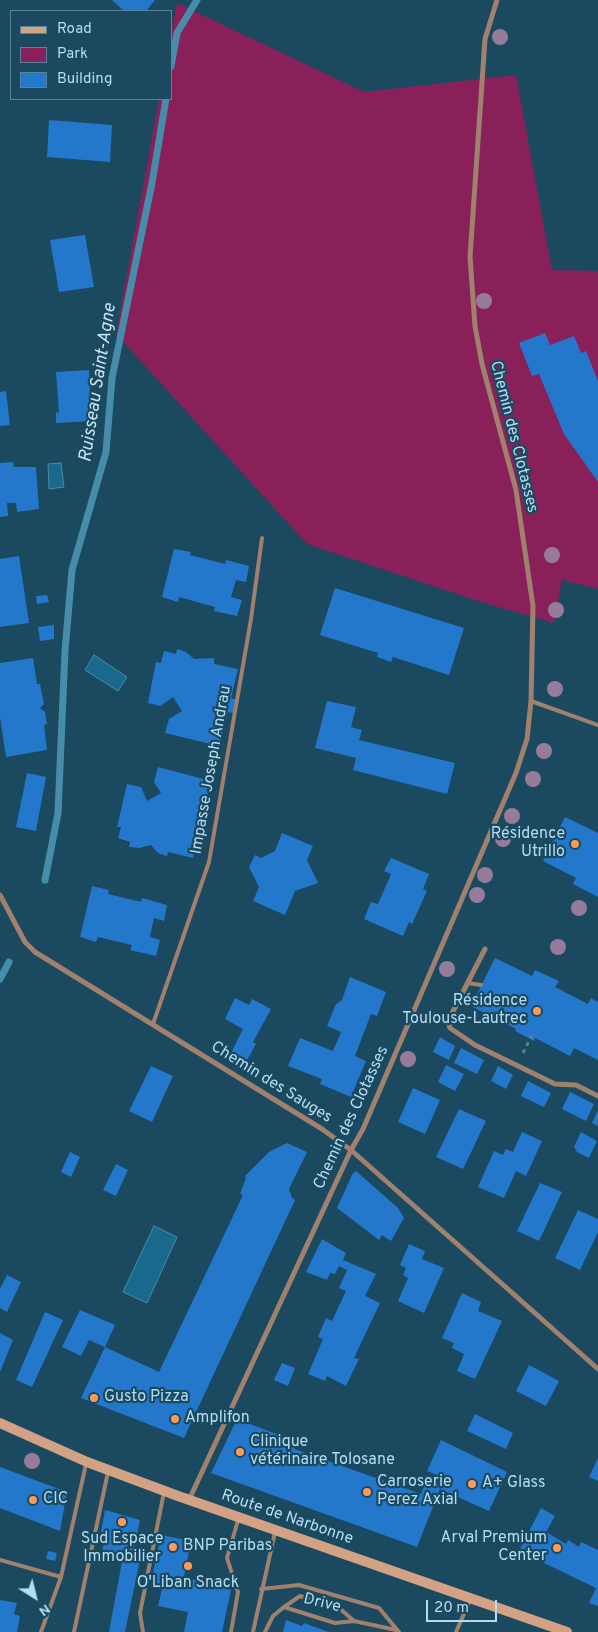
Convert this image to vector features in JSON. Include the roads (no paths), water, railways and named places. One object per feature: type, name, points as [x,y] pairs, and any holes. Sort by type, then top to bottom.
[{"type":"main road","name":"Route de Narbonne","points":[[0,1423],[86,1462],[189,1500],[567,1632]]},
{"type":"street","name":"Chemin des Clotasses","points":[[189,1500],[351,1150],[367,1120],[516,773],[527,740],[531,701],[533,606],[516,490],[482,364],[475,326],[470,257],[485,39],[496,0]]},
{"type":"street","name":"Chemin des Sauges","points":[[0,894],[25,942],[53,964],[322,1129],[351,1150],[598,1369]]},
{"type":"street","points":[[485,949],[448,1021],[450,1028],[475,1045],[555,1084],[576,1085],[598,1096]]},
{"type":"lane","name":"Impasse Joseph Andrau","points":[[153,1024],[209,862],[251,619],[262,538]]},
{"type":"lane","points":[[531,701],[598,725]]},
{"type":"lane","points":[[467,983],[481,985]]},
{"type":"lane","points":[[41,1632],[61,1577],[86,1462]]},
{"type":"lane","points":[[74,1632],[109,1470]]},
{"type":"lane","points":[[143,1632],[140,1613],[165,1491]]},
{"type":"lane","points":[[231,1632],[238,1592],[227,1558],[238,1517]]},
{"type":"lane","points":[[253,1632],[275,1530]]},
{"type":"lane","points":[[0,1560],[61,1577]]},
{"type":"lane","points":[[261,1589],[299,1585],[379,1608],[392,1621],[398,1631]]},
{"type":"lane","name":"Drive","points":[[265,1632],[273,1616],[300,1596],[338,1607],[354,1621]]},
{"type":"lane","points":[[456,1632],[471,1598]]},
{"type":"lane","name":"Drive","points":[[284,1607],[335,1623],[354,1621],[398,1631]]},
{"type":"water","points":[[61,463],[64,487],[49,489],[48,464]]},
{"type":"water","points":[[94,655],[127,677],[118,691],[85,670]]},
{"type":"water","points":[[154,1226],[177,1237],[147,1303],[123,1292]]},
{"type":"waterway","name":"Ruisseau Saint-Agne","points":[[172,60],[177,33],[197,0]]},
{"type":"waterway","name":"Ruisseau Saint-Agne","points":[[45,880],[58,813],[65,651],[72,570],[106,452],[112,378],[152,183],[166,100]]},
{"type":"waterway","name":"Ruisseau Saint-Agne","points":[[0,979],[9,962]]},
{"type":"place","name":"Résidence Utrillo","points":[[575,844]]},
{"type":"place","name":"Résidence Toulouse-Lautrec","points":[[537,1011]]},
{"type":"place","name":"Gusto Pizza","points":[[94,1398]]},
{"type":"place","name":"Amplifon","points":[[175,1419]]},
{"type":"place","name":"Clinique vétérinaire Tolosane","points":[[240,1452]]},
{"type":"place","name":"A+ Glass","points":[[472,1484]]},
{"type":"place","name":"Carroserie Perez Axial","points":[[367,1492]]},
{"type":"place","name":"CIC","points":[[33,1500]]},
{"type":"place","name":"Sud Espace Immobilier","points":[[122,1522]]},
{"type":"place","name":"BNP Paribas","points":[[173,1547]]},
{"type":"place","name":"Arval Premium Center","points":[[557,1548]]},
{"type":"place","name":"O'Liban Snack","points":[[188,1566]]}]
